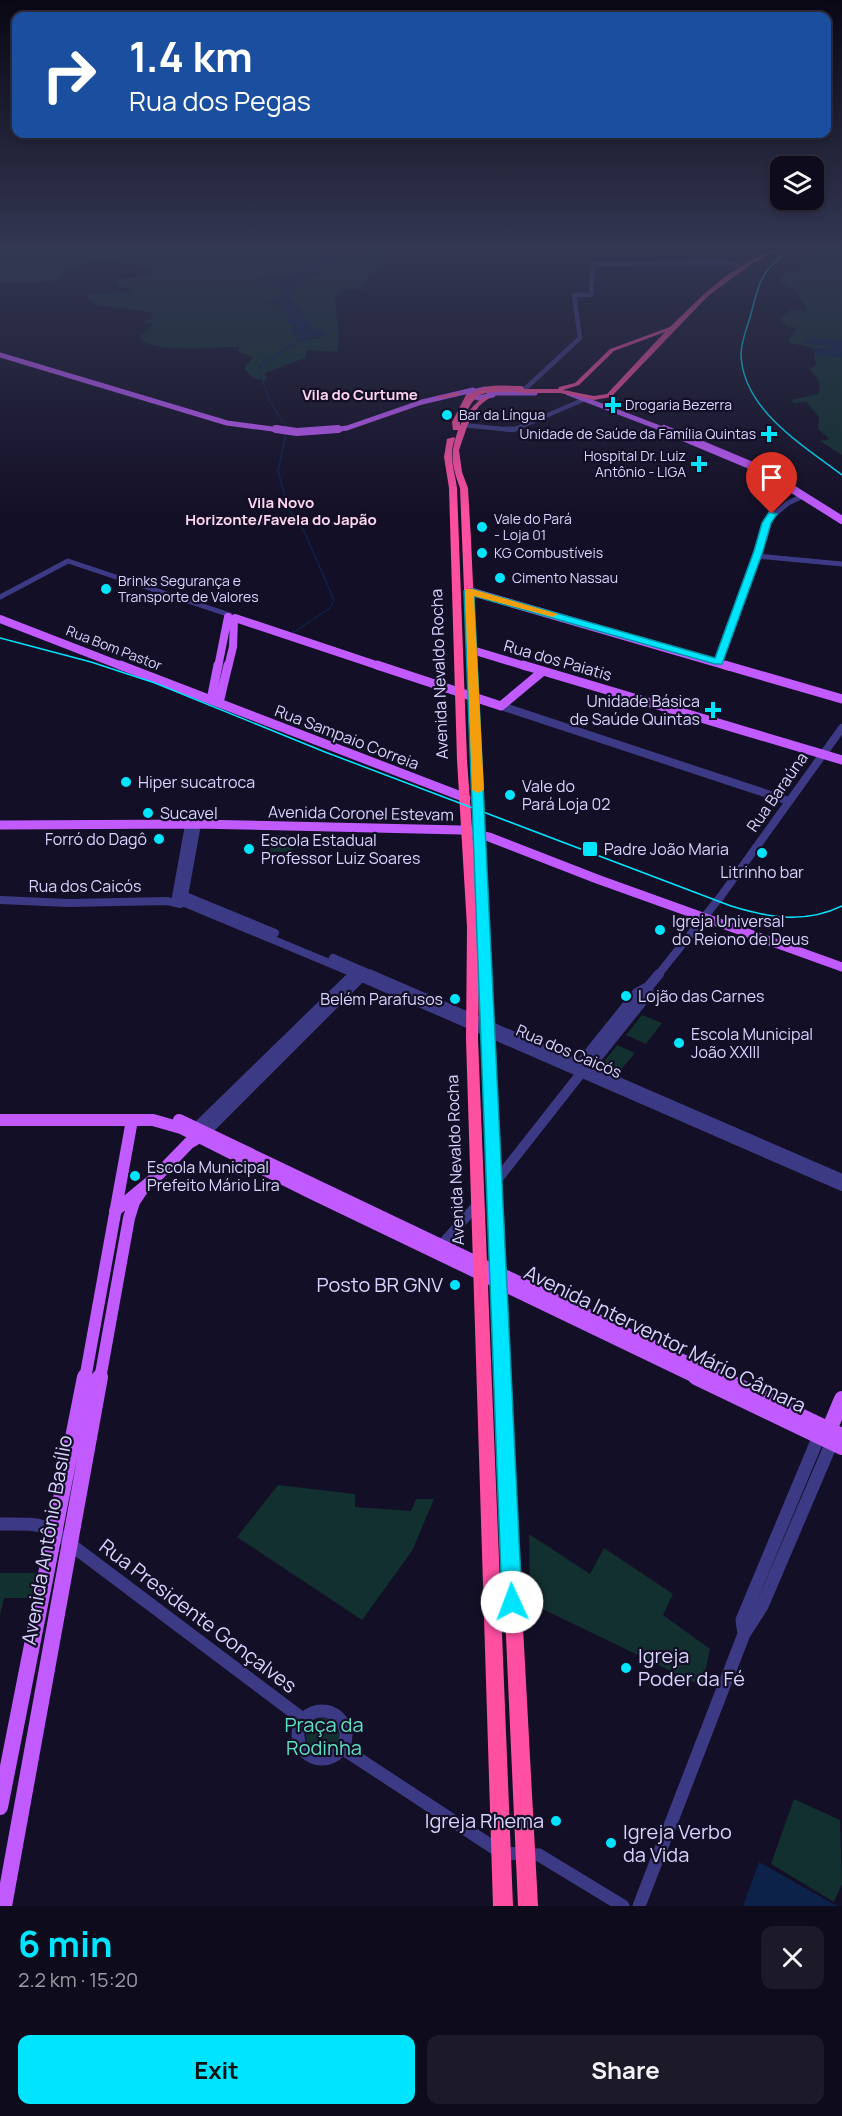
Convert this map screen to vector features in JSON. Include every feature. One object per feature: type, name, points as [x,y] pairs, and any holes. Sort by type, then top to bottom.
[{"type":"highway","points":[[463,422],[474,399],[482,394],[527,389],[563,389],[574,386],[612,350],[643,339]]},
{"type":"highway","points":[[563,389],[594,398],[609,396],[662,339]]},
{"type":"highway","points":[[463,422],[456,422],[470,393]]},
{"type":"highway","points":[[440,397],[457,394]]},
{"type":"highway","points":[[463,422],[476,405],[490,396]]},
{"type":"highway","name":"Avenida Nevaldo Rocha","points":[[463,422],[447,451],[453,488],[466,798],[474,832],[487,1029],[528,1906]]},
{"type":"highway","name":"Avenida Nevaldo Rocha","points":[[463,422],[455,450],[458,471],[464,488],[472,650],[474,832],[472,1023],[495,1733],[503,1906]]},
{"type":"highway","points":[[456,565],[459,587],[469,591]]},
{"type":"main road","points":[[0,353],[227,423],[297,432],[347,428],[440,397],[485,389],[527,389]]},
{"type":"main road","points":[[485,389],[490,396]]},
{"type":"main road","points":[[470,393],[490,396],[561,392],[585,399],[620,411],[762,470],[842,520]]},
{"type":"main road","points":[[609,396],[604,402],[620,411]]},
{"type":"main road","points":[[469,591],[842,699]]},
{"type":"main road","points":[[215,702],[233,647],[232,617],[501,706],[543,671]]},
{"type":"main road","name":"Rua Bom Pastor","points":[[0,620],[215,702]]},
{"type":"main road","name":"Rua dos Paiatis","points":[[472,650],[842,760]]},
{"type":"main road","name":"Rua Sampaio Correia","points":[[215,702],[466,798]]},
{"type":"main road","name":"Avenida Coronel Estevam","points":[[0,825],[193,824],[444,829],[474,832],[842,967]]},
{"type":"main road","name":"Avenida Interventor Mário Câmara","points":[[0,1113],[155,1114],[171,1117],[197,1134],[310,1193],[479,1268],[833,1438]]},
{"type":"main road","name":"Avenida Interventor Mário Câmara","points":[[0,1120],[160,1121],[197,1134],[441,1245],[479,1268]]},
{"type":"main road","name":"Avenida Antônio Basílio","points":[[0,1807],[56,1530],[132,1120]]},
{"type":"main road","points":[[115,1211],[144,1187],[197,1134]]},
{"type":"main road","name":"Avenida Antônio Basílio","points":[[4,1906],[129,1218],[134,1202],[144,1187]]},
{"type":"main road","points":[[833,1438],[842,1399]]},
{"type":"street","points":[[527,389],[579,339]]},
{"type":"street","points":[[463,422],[513,430],[585,399]]},
{"type":"street","points":[[719,662],[770,517],[803,496]]},
{"type":"street","points":[[758,554],[842,564]]},
{"type":"street","points":[[0,597],[68,561],[232,617]]},
{"type":"street","points":[[501,706],[789,801]]},
{"type":"street","name":"Rua Baraúna","points":[[494,1184],[584,1068],[649,993],[648,987],[704,917],[842,728]]},
{"type":"street","points":[[178,899],[193,824]]},
{"type":"street","name":"Rua dos Caicós","points":[[1,901],[68,903],[178,899],[360,972],[472,1023],[584,1068],[842,1179]]},
{"type":"street","points":[[197,1134],[360,972]]},
{"type":"street","name":"Rua dos Caicós","points":[[584,1068],[842,1186]]},
{"type":"street","points":[[441,1245],[477,1205]]},
{"type":"street","points":[[639,1906],[744,1634],[762,1606],[833,1438]]},
{"type":"street","points":[[0,1524],[38,1524],[56,1530]]},
{"type":"street","name":"Rua Presidente Gonçalves","points":[[56,1530],[70,1543],[304,1720]]},
{"type":"street","points":[[318,1711],[333,1712],[344,1724],[345,1740],[342,1748],[329,1758],[316,1759],[310,1756],[301,1747],[299,1740],[304,1720],[318,1711]]},
{"type":"street","points":[[342,1748],[502,1853],[526,1852],[539,1855],[623,1906]]},
{"type":"green space","points":[[141,339],[298,339],[297,342],[313,339],[339,339],[337,352],[307,350],[305,358],[265,373],[267,381],[253,378],[244,368],[253,357],[238,352],[239,347],[190,349],[143,342]]},
{"type":"green space","points":[[789,339],[842,339],[803,341],[840,348],[812,348],[790,343]]},
{"type":"green space","points":[[815,354],[842,358],[842,455],[820,441],[830,439],[818,429],[819,417],[806,402],[794,403],[791,400],[818,394],[820,390],[818,379],[809,369],[817,364]]},
{"type":"green space","points":[[272,835],[294,835],[292,852],[270,852]]},
{"type":"green space","points":[[642,1015],[662,1023],[646,1044],[626,1035]]},
{"type":"green space","points":[[617,1045],[635,1053],[619,1072],[602,1064]]},
{"type":"green space","points":[[278,1485],[355,1494],[355,1507],[411,1511],[416,1499],[434,1499],[412,1551],[362,1620],[237,1537]]},
{"type":"green space","points":[[529,1534],[590,1574],[604,1548],[673,1594],[663,1615],[710,1649],[702,1686],[530,1603]]},
{"type":"green space","points":[[0,1573],[36,1573],[31,1598],[4,1598],[0,1616]]},
{"type":"green space","name":"Praça da Rodinha","points":[[324,1718],[337,1723],[342,1736],[337,1749],[324,1754],[311,1749],[306,1736],[311,1723]]},
{"type":"green space","points":[[794,1799],[840,1820],[842,1884],[834,1902],[771,1864]]},
{"type":"water","points":[[807,339],[842,340],[842,358],[815,354],[812,348],[838,348],[803,343]]},
{"type":"water","points":[[759,1862],[837,1906],[743,1906]]},
{"type":"waterway","points":[[287,428],[269,400],[259,369],[262,364],[296,343]]},
{"type":"waterway","points":[[286,433],[278,471],[288,508],[304,531],[334,600],[330,608],[293,633]]},
{"type":"tram line","points":[[744,339],[741,355],[744,375],[752,393],[764,409],[793,438],[842,475]]},
{"type":"tram line","points":[[0,638],[91,662],[155,683],[325,752],[731,906],[760,914],[787,917],[815,915],[842,906]]},
{"type":"slow traffic","points":[[478,790],[469,591],[553,614]]},
{"type":"place","name":"Drogaria Bezerra","points":[[613,405]]},
{"type":"place","name":"Bar da Língua","points":[[447,415]]},
{"type":"place","name":"Unidade de Saúde da Família Quintas","points":[[769,434]]},
{"type":"place","name":"Hospital Dr. Luiz Antônio - LIGA","points":[[699,464]]},
{"type":"place","name":"Vale do Pará - Loja 01","points":[[482,527]]},
{"type":"place","name":"KG Combustíveis","points":[[482,553]]},
{"type":"place","name":"Cimento Nassau","points":[[500,578]]},
{"type":"place","name":"Brinks Segurança e Transporte de Valores","points":[[106,589]]},
{"type":"place","name":"Unidade Básica de Saúde Quintas","points":[[713,710]]},
{"type":"place","name":"Hiper sucatroca","points":[[126,782]]},
{"type":"place","name":"Vale do Pará Loja 02","points":[[510,795]]},
{"type":"place","name":"Sucavel","points":[[148,813]]},
{"type":"place","name":"Forró do Dagô","points":[[159,839]]},
{"type":"place","name":"Escola Estadual Professor Luiz Soares","points":[[249,849]]},
{"type":"place","name":"Padre João Maria","points":[[590,849]]},
{"type":"place","name":"Litrinho bar","points":[[762,853]]},
{"type":"place","name":"Igreja Universal do Reiono de Deus","points":[[660,930]]},
{"type":"place","name":"Lojão das Carnes","points":[[626,996]]},
{"type":"place","name":"Belém Parafusos","points":[[455,999]]},
{"type":"place","name":"Escola Municipal João XXIII","points":[[679,1043]]},
{"type":"place","name":"Escola Municipal Prefeito Mário Lira","points":[[135,1176]]},
{"type":"place","name":"Posto BR GNV","points":[[455,1285]]},
{"type":"place","name":"Igreja Poder da Fé","points":[[626,1668]]},
{"type":"place","name":"Igreja Rhema","points":[[556,1821]]},
{"type":"place","name":"Igreja Verbo da Vida","points":[[611,1843]]},
{"type":"district","name":"Vila do Curtume","points":[[360,395]]},
{"type":"district","name":"Vila Novo Horizonte/Favela do Japão","points":[[281,512]]},
{"type":"route","points":[[512,1602],[469,591],[719,662],[759,551],[766,523],[772,514]]}]
